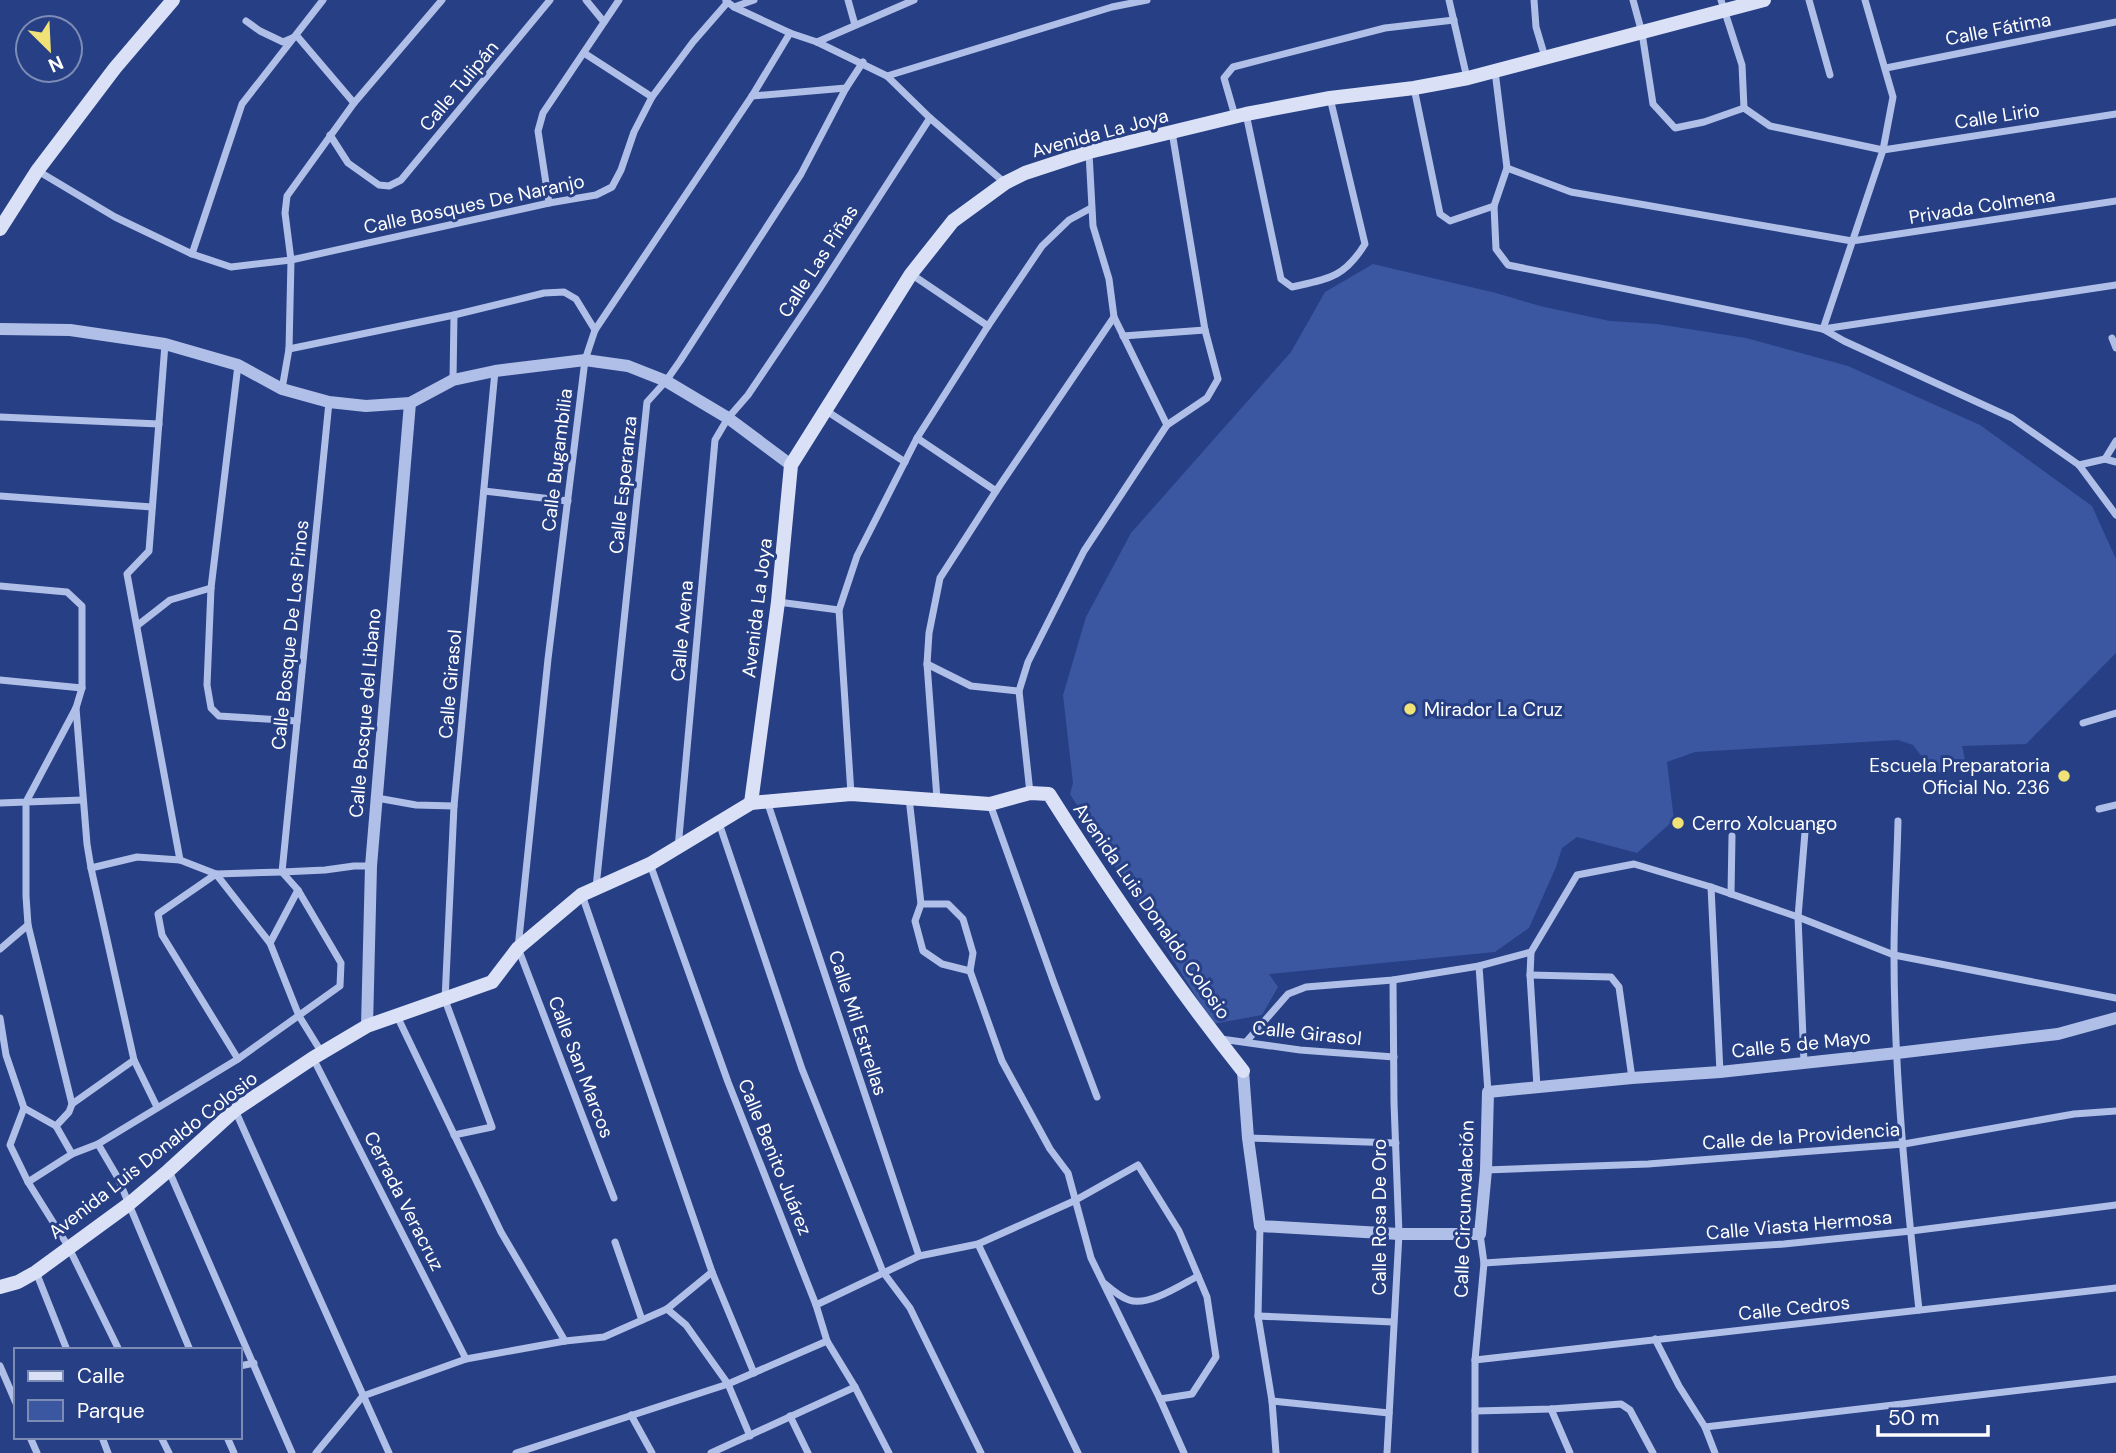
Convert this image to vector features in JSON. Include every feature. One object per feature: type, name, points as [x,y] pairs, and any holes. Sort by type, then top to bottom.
[{"type":"main road","points":[[0,229],[37,171],[115,68],[173,0]]},
{"type":"main road","name":"Avenida La Joya","points":[[751,803],[778,602],[791,465],[911,274],[953,221],[1005,183],[1025,173],[1089,152],[1240,115],[1330,98],[1414,88],[1468,78],[1642,33],[1722,6],[1764,0]]},
{"type":"main road","name":"Avenida Luis Donaldo Colosio","points":[[0,1287],[18,1282],[36,1272],[68,1246],[129,1204],[235,1110],[318,1055],[367,1026],[492,982],[518,948],[581,895],[650,864],[751,803],[851,794],[990,804],[1030,793],[1049,794],[1099,873],[1243,1071]]},
{"type":"street","points":[[192,254],[242,104],[323,0]]},
{"type":"street","points":[[282,389],[289,349],[291,260],[285,213],[287,196],[354,103],[442,0]]},
{"type":"street","name":"Calle Tulipán","points":[[330,135],[348,163],[379,185],[388,186],[401,180],[550,0]]},
{"type":"street","points":[[586,0],[604,22]]},
{"type":"street","points":[[550,203],[538,131],[543,113],[619,0]]},
{"type":"street","points":[[729,3],[754,0]]},
{"type":"street","points":[[848,0],[855,25]]},
{"type":"street","points":[[817,42],[914,0]]},
{"type":"street","points":[[887,76],[1112,7],[1147,0]]},
{"type":"street","points":[[1449,0],[1468,78]]},
{"type":"street","points":[[1534,0],[1536,27],[1545,58]]},
{"type":"street","points":[[1633,0],[1642,33],[1653,104],[1675,128],[1704,122],[1744,107]]},
{"type":"street","points":[[1809,0],[1830,75]]},
{"type":"street","points":[[1824,329],[1883,150],[1893,97],[1865,0]]},
{"type":"street","name":"Calle Bosques De Naranjo","points":[[37,171],[115,217],[192,254],[231,267],[291,260],[596,195],[612,187],[634,132],[652,97],[693,42],[729,3]]},
{"type":"street","points":[[729,3],[790,33],[863,62],[887,76],[930,118],[1005,183]]},
{"type":"street","points":[[1722,6],[1742,65],[1744,107]]},
{"type":"street","points":[[1330,98],[1365,244],[1354,260],[1332,278],[1292,287],[1281,279],[1240,115],[1224,78],[1233,67],[1385,28],[1454,20]]},
{"type":"street","points":[[246,21],[284,42],[297,36]]},
{"type":"street","name":"Calle Fátima","points":[[1886,68],[2116,22]]},
{"type":"street","name":"Calle Bugambilia","points":[[518,948],[548,660],[585,360],[595,330],[752,96],[790,33]]},
{"type":"street","points":[[297,36],[354,103]]},
{"type":"street","points":[[584,53],[652,97]]},
{"type":"street","name":"Calle Esperanza","points":[[596,888],[647,402],[666,381],[801,174],[846,88],[863,62]]},
{"type":"street","points":[[1495,71],[1507,168],[1494,206],[1496,249],[1508,265],[1824,329],[1844,341],[2012,418],[2079,465],[2116,515]]},
{"type":"street","points":[[752,96],[846,88]]},
{"type":"street","points":[[1414,88],[1440,214],[1450,221],[1494,206]]},
{"type":"street","points":[[1744,107],[1770,126],[1883,150]]},
{"type":"street","name":"Calle Lirio","points":[[1883,150],[2116,114]]},
{"type":"street","name":"Calle Las Piñas","points":[[728,418],[748,395],[930,118]]},
{"type":"street","points":[[1030,793],[1018,691],[1028,662],[1084,551],[1167,425],[1207,398],[1218,379],[1205,330],[1172,132]]},
{"type":"street","points":[[1089,152],[1093,226],[1109,279],[1114,317],[1167,425]]},
{"type":"street","name":"Privada Colmena","points":[[1507,168],[1571,192],[1852,242],[2116,201]]},
{"type":"street","points":[[851,794],[839,610],[857,556],[918,439],[988,326],[1042,246],[1069,220],[1091,208]]},
{"type":"street","points":[[911,274],[988,326]]},
{"type":"street","points":[[1824,329],[2116,285]]},
{"type":"street","points":[[289,349],[454,315],[544,293],[564,292],[576,299],[595,330]]},
{"type":"street","points":[[453,380],[454,315]]},
{"type":"street","points":[[937,799],[927,664],[929,633],[940,578],[1114,317]]},
{"type":"street","points":[[0,328],[70,330],[165,344],[237,365],[282,389],[329,402],[366,406],[410,403],[453,380],[495,371],[585,360],[628,366],[666,381],[728,418],[791,465]]},
{"type":"street","points":[[1123,336],[1205,330]]},
{"type":"street","points":[[2112,338],[2116,348]]},
{"type":"street","points":[[165,344],[149,551],[127,574],[180,860]]},
{"type":"street","points":[[237,365],[211,588],[207,685],[211,708],[219,716],[297,721]]},
{"type":"street","name":"Calle Girasol","points":[[445,1000],[454,806],[495,371]]},
{"type":"street","name":"Calle Bosque De Los Pinos","points":[[282,872],[329,402]]},
{"type":"street","name":"Calle Bosque del Libano","points":[[367,1026],[371,866],[410,403]]},
{"type":"street","points":[[825,410],[905,462]]},
{"type":"street","points":[[0,417],[159,424]]},
{"type":"street","name":"Calle Avena","points":[[677,849],[715,440],[728,418]]},
{"type":"street","points":[[918,439],[996,491]]},
{"type":"street","points":[[2105,458],[2116,441]]},
{"type":"street","points":[[2079,465],[2105,458],[2116,462]]},
{"type":"street","points":[[484,491],[568,501]]},
{"type":"street","points":[[0,496],[152,507]]},
{"type":"street","points":[[0,586],[67,592],[82,606],[82,688],[76,708],[26,802],[26,896],[29,926],[72,1104]]},
{"type":"street","points":[[138,625],[170,600],[211,588]]},
{"type":"street","points":[[778,602],[839,610]]},
{"type":"street","points":[[927,664],[971,686],[1018,691]]},
{"type":"street","points":[[0,680],[82,688]]},
{"type":"street","points":[[76,708],[90,868],[134,1060],[157,1107]]},
{"type":"street","points":[[2082,723],[2116,713]]},
{"type":"street","points":[[377,798],[416,805],[454,806]]},
{"type":"street","points":[[909,798],[921,904],[915,921],[923,951],[943,964],[970,971]]},
{"type":"street","points":[[0,803],[83,800]]},
{"type":"street","name":"Calle Mil Estrellas","points":[[767,801],[919,1256]]},
{"type":"street","points":[[990,804],[1097,1097]]},
{"type":"street","points":[[2099,809],[2116,804]]},
{"type":"street","points":[[1898,821],[1894,955],[1897,1053],[1910,1231],[1919,1310]]},
{"type":"street","points":[[718,822],[802,1069],[883,1272],[910,1308],[981,1453]]},
{"type":"street","points":[[1804,1063],[1798,917],[1805,832]]},
{"type":"street","points":[[1731,894],[1732,835]]},
{"type":"street","points":[[90,868],[137,858],[180,860],[216,874],[371,866]]},
{"type":"street","name":"Calle Benito Juárez","points":[[650,864],[728,1082],[816,1304],[827,1341],[855,1387],[889,1453]]},
{"type":"street","points":[[1537,1087],[1531,952],[1577,875],[1634,864],[1798,917],[1894,955],[2116,998]]},
{"type":"street","points":[[28,1182],[72,1154],[98,1144],[238,1059],[340,986],[341,963],[298,890],[282,872]]},
{"type":"street","points":[[216,874],[270,943],[299,1016]]},
{"type":"street","points":[[216,874],[158,914],[162,936],[238,1059]]},
{"type":"street","points":[[1711,887],[1720,1072]]},
{"type":"street","points":[[270,943],[298,890]]},
{"type":"street","points":[[581,895],[712,1272],[754,1373]]},
{"type":"street","points":[[921,904],[948,904],[963,919],[973,953],[970,971],[1002,1061],[1049,1149],[1068,1173],[1091,1258],[1184,1453]]},
{"type":"street","points":[[0,949],[29,926]]},
{"type":"street","name":"Calle San Marcos","points":[[518,948],[614,1198]]},
{"type":"street","points":[[1246,1042],[1288,994],[1306,987],[1393,980],[1479,967],[1531,952]]},
{"type":"street","name":"Calle Circunvalación","points":[[1475,1453],[1475,1360],[1483,1263],[1480,1234],[1486,1170],[1488,1093],[1479,967]]},
{"type":"street","points":[[1530,975],[1611,977],[1619,988],[1632,1078]]},
{"type":"street","name":"Calle Rosa De Oro","points":[[1387,1453],[1399,1234],[1393,980]]},
{"type":"street","points":[[445,1000],[492,1127],[454,1135]]},
{"type":"street","points":[[397,1015],[501,1232],[565,1341]]},
{"type":"street","name":"Cerrada Veracruz","points":[[299,1016],[466,1359]]},
{"type":"street","points":[[0,1018],[6,1055],[24,1108],[10,1145],[28,1182],[68,1246],[118,1348]]},
{"type":"street","name":"Calle 5 de Mayo","points":[[1488,1093],[1720,1072],[2058,1034],[2116,1018]]},
{"type":"street","name":"Calle Girasol","points":[[1217,1038],[1300,1050],[1394,1057]]},
{"type":"street","points":[[57,1126],[72,1104],[134,1060]]},
{"type":"street","points":[[1243,1071],[1248,1138],[1260,1226],[1258,1316],[1272,1401],[1276,1453]]},
{"type":"street","points":[[24,1108],[57,1126],[72,1154]]},
{"type":"street","points":[[235,1110],[389,1453]]},
{"type":"street","name":"Calle de la Providencia","points":[[1486,1170],[1648,1164],[1904,1144],[2074,1114],[2116,1111]]},
{"type":"street","points":[[1248,1138],[1396,1143]]},
{"type":"street","points":[[98,1144],[118,1178],[189,1348]]},
{"type":"street","points":[[816,1304],[919,1256],[978,1244],[1074,1200],[1138,1165],[1179,1231],[1207,1297],[1216,1357],[1192,1394],[1160,1399]]},
{"type":"street","points":[[169,1171],[292,1453]]},
{"type":"street","name":"Calle Viasta Hermosa","points":[[1483,1263],[1770,1245],[1910,1231],[2116,1205]]},
{"type":"street","points":[[1260,1226],[1399,1234],[1480,1234]]},
{"type":"street","points":[[615,1242],[642,1320]]},
{"type":"street","points":[[978,1244],[1078,1453]]},
{"type":"street","points":[[36,1272],[66,1348]]},
{"type":"street","points":[[316,1453],[363,1396],[466,1359],[565,1341],[604,1337],[667,1309],[712,1272]]},
{"type":"street","points":[[1104,1284],[1126,1300],[1137,1303],[1148,1301],[1198,1276]]},
{"type":"street","name":"Calle Cedros","points":[[1475,1360],[2116,1288]]},
{"type":"street","points":[[667,1309],[686,1325],[728,1384],[750,1436]]},
{"type":"street","points":[[1258,1316],[1393,1322]]},
{"type":"street","points":[[1655,1339],[1679,1386],[1705,1427],[1716,1453]]},
{"type":"street","points":[[516,1453],[728,1384],[827,1341]]},
{"type":"street","points":[[242,1366],[254,1363]]},
{"type":"street","points":[[0,1366],[14,1398]]},
{"type":"street","points":[[1705,1427],[2116,1379]]},
{"type":"street","points":[[716,1452],[855,1387]]},
{"type":"street","points":[[1272,1401],[1389,1413]]},
{"type":"street","points":[[1475,1411],[1621,1404],[1630,1410],[1653,1453]]},
{"type":"street","points":[[1550,1409],[1570,1453]]},
{"type":"street","points":[[631,1415],[652,1453]]},
{"type":"street","points":[[790,1416],[807,1453]]},
{"type":"green space","points":[[1373,264],[1610,321],[1657,324],[1746,338],[1848,366],[1980,425],[2092,506],[2116,559],[2116,653],[2026,744],[1962,746],[1966,764],[1935,774],[1913,745],[1898,740],[1695,752],[1667,762],[1674,820],[1637,853],[1577,837],[1562,848],[1529,928],[1495,952],[1269,974],[1278,987],[1262,1015],[1213,1024],[1070,794],[1073,783],[1063,695],[1086,617],[1131,533],[1291,352],[1325,292]]},
{"type":"place","name":"Mirador La Cruz","points":[[1410,709]]},
{"type":"place","name":"Escuela Preparatoria Oficial No. 236","points":[[2064,776]]},
{"type":"place","name":"Cerro Xolcuango","points":[[1678,823]]}]
